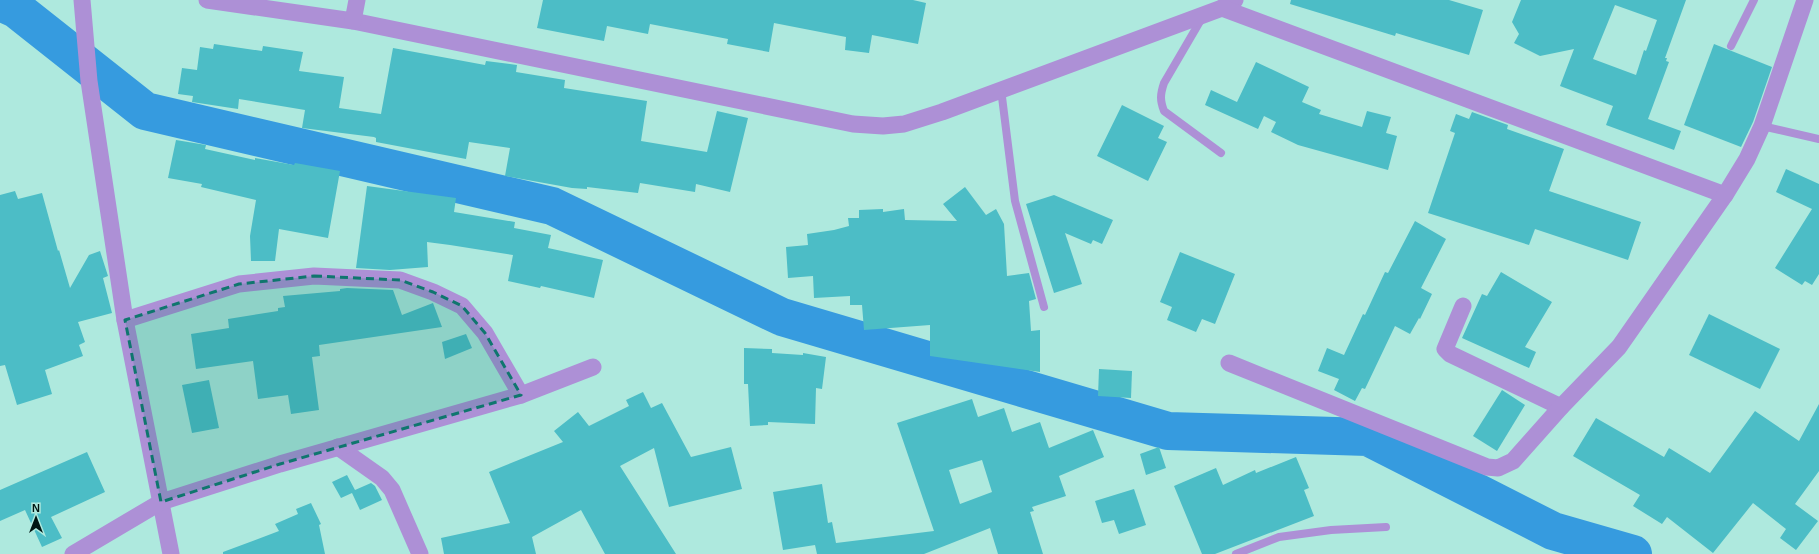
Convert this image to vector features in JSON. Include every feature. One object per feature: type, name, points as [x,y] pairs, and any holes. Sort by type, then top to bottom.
[{"type":"street","points":[[82,0],[89,81],[125,320],[171,554]]},
{"type":"street","points":[[207,0],[353,21],[853,124],[883,126],[904,124],[942,112],[1219,6],[1725,195]]},
{"type":"street","points":[[353,21],[356,0]]},
{"type":"street","points":[[1229,363],[1487,467],[1498,468],[1513,461],[1561,407],[1619,347],[1725,195],[1747,159],[1762,126],[1805,0]]},
{"type":"street","points":[[125,320],[240,284],[314,276],[400,280],[433,292],[462,306],[485,332],[521,394]]},
{"type":"street","points":[[1463,306],[1445,349],[1450,354],[1561,407]]},
{"type":"street","points":[[73,554],[161,502],[338,447],[521,394],[593,367]]},
{"type":"street","points":[[338,447],[382,478],[392,490],[420,554]]},
{"type":"lane","points":[[1731,46],[1754,0]]},
{"type":"lane","points":[[1219,6],[1164,84],[1160,95],[1160,102],[1164,111],[1221,153]]},
{"type":"lane","points":[[1001,89],[1015,200],[1044,307]]},
{"type":"lane","points":[[1762,126],[1819,139]]},
{"type":"lane","points":[[1236,554],[1279,537],[1331,530],[1386,527]]},
{"type":"highlighted area","points":[[314,276],[400,280],[433,292],[462,306],[485,333],[521,395],[280,464],[161,502],[125,320],[239,284]]},
{"type":"building","points":[[543,0],[913,0],[926,3],[918,44],[872,35],[869,53],[845,50],[846,37],[774,23],[769,52],[727,44],[728,39],[650,24],[648,34],[607,26],[604,41],[537,28]]},
{"type":"building","points":[[1291,0],[1449,0],[1483,10],[1469,55],[1396,33],[1395,36],[1290,4]]},
{"type":"building","points":[[1521,0],[1686,0],[1665,58],[1667,58],[1666,61],[1669,62],[1648,119],[1681,131],[1674,150],[1606,125],[1613,106],[1560,86],[1574,49],[1540,56],[1514,43],[1519,34],[1512,22]],"holes":[[[1615,5],[1657,20],[1646,51],[1644,50],[1636,75],[1593,59]]]},
{"type":"building","points":[[214,44],[262,51],[263,46],[303,52],[299,71],[344,77],[339,108],[381,114],[393,48],[485,65],[486,61],[517,65],[516,72],[565,80],[564,88],[647,101],[641,141],[707,152],[717,111],[748,118],[730,192],[696,184],[695,192],[640,183],[638,193],[587,187],[587,189],[572,188],[505,176],[510,148],[469,142],[466,159],[376,142],[376,138],[374,137],[302,128],[305,110],[239,99],[238,109],[192,102],[193,96],[178,94],[182,68],[197,70],[200,47],[213,49]]},
{"type":"building","points":[[1714,44],[1772,67],[1753,122],[1741,147],[1684,125]]},
{"type":"building","points":[[1256,62],[1309,87],[1302,102],[1321,110],[1319,114],[1362,127],[1367,111],[1391,117],[1386,133],[1397,136],[1388,170],[1298,145],[1271,132],[1276,122],[1264,116],[1258,129],[1205,105],[1211,90],[1237,102]]},
{"type":"building","points":[[1122,105],[1164,126],[1158,138],[1167,142],[1148,181],[1097,156]]},
{"type":"building","points":[[1472,112],[1508,125],[1507,129],[1564,149],[1549,191],[1641,222],[1628,260],[1535,229],[1529,245],[1428,213],[1455,133],[1450,131],[1456,114],[1469,119]]},
{"type":"building","points":[[176,140],[206,145],[205,149],[255,160],[255,158],[294,165],[295,163],[340,171],[328,238],[279,229],[275,261],[251,261],[250,236],[256,200],[201,187],[202,184],[168,178]]},
{"type":"building","points":[[1786,169],[1819,184],[1819,274],[1812,285],[1805,281],[1802,285],[1775,268],[1812,209],[1776,192]]},
{"type":"building","points":[[367,186],[456,198],[454,212],[515,222],[514,228],[551,235],[548,248],[603,260],[594,298],[541,286],[540,288],[508,281],[513,255],[427,242],[428,267],[390,270],[356,268]]},
{"type":"building","points":[[965,187],[986,215],[996,209],[1004,224],[1007,276],[1029,273],[1036,299],[1029,301],[1031,331],[1040,330],[1040,372],[930,356],[930,325],[864,330],[862,305],[850,305],[850,296],[814,298],[813,276],[788,278],[786,247],[808,245],[807,234],[849,226],[848,218],[859,218],[859,210],[883,209],[883,212],[904,209],[905,220],[957,221],[943,204]]},
{"type":"building","points":[[15,191],[18,199],[42,193],[70,288],[89,255],[100,251],[108,276],[103,278],[112,313],[78,322],[85,342],[79,345],[83,356],[45,370],[52,394],[17,405],[5,365],[0,366],[0,195]]},
{"type":"building","points":[[1054,195],[1113,220],[1102,244],[1093,240],[1091,244],[1065,233],[1082,284],[1054,293],[1026,204]]},
{"type":"building","points":[[1415,221],[1446,239],[1421,288],[1432,294],[1420,319],[1419,318],[1410,334],[1395,326],[1365,389],[1362,388],[1355,401],[1334,390],[1339,379],[1318,371],[1327,348],[1344,355],[1385,272],[1388,273]]},
{"type":"building","points":[[1180,252],[1235,274],[1215,324],[1202,319],[1196,332],[1167,320],[1172,307],[1160,302]]},
{"type":"building","points":[[1501,272],[1552,302],[1525,347],[1536,352],[1529,368],[1462,338],[1482,294],[1487,296]]},
{"type":"building","points":[[340,289],[393,290],[402,315],[433,303],[442,327],[319,345],[320,356],[312,357],[319,410],[291,414],[288,395],[258,399],[253,361],[196,369],[191,334],[229,328],[228,319],[278,311],[278,308],[285,307],[283,296],[340,291]]},
{"type":"building","points":[[1709,314],[1780,349],[1760,389],[1689,355]]},
{"type":"building","points":[[466,334],[472,348],[445,359],[442,342]]},
{"type":"building","points":[[744,348],[772,349],[772,353],[803,355],[803,353],[826,357],[822,389],[816,388],[815,424],[768,422],[768,425],[750,426],[748,384],[744,384]]},
{"type":"building","points":[[1099,369],[1132,371],[1131,398],[1098,396]]},
{"type":"building","points":[[209,380],[219,428],[192,433],[182,385]]},
{"type":"building","points":[[1502,390],[1525,405],[1497,451],[1473,436]]},
{"type":"building","points":[[643,392],[651,408],[662,403],[691,457],[731,447],[742,489],[669,507],[654,448],[620,466],[676,554],[605,554],[581,510],[532,537],[536,554],[444,554],[441,538],[510,523],[489,472],[563,442],[554,431],[578,412],[589,426],[629,406],[626,400]]},
{"type":"building","points":[[972,399],[978,417],[1004,408],[1012,432],[1040,422],[1049,448],[1093,430],[1104,457],[1059,476],[1066,496],[1032,507],[1034,511],[1030,512],[1043,554],[998,554],[990,528],[924,554],[817,554],[815,545],[783,550],[773,492],[822,484],[828,523],[832,522],[836,543],[934,531],[897,423]],"holes":[[[982,460],[992,492],[960,504],[949,470]]]},
{"type":"building","points":[[1819,404],[1819,471],[1795,504],[1818,521],[1796,550],[1780,538],[1786,529],[1753,503],[1713,553],[1667,517],[1662,524],[1633,506],[1640,495],[1573,456],[1596,418],[1664,457],[1669,448],[1710,473],[1755,411],[1799,441]]},
{"type":"building","points":[[1159,447],[1166,468],[1146,475],[1140,454]]},
{"type":"building","points":[[87,452],[105,492],[51,517],[62,538],[42,547],[25,510],[0,521],[0,490]]},
{"type":"building","points":[[1296,457],[1309,488],[1304,490],[1314,516],[1215,554],[1202,554],[1174,486],[1216,468],[1223,485],[1255,470],[1256,473]]},
{"type":"building","points":[[347,475],[355,490],[371,483],[375,486],[382,500],[360,510],[352,493],[341,498],[332,482]]},
{"type":"building","points":[[1134,489],[1146,525],[1119,534],[1114,520],[1102,523],[1095,501]]},
{"type":"building","points":[[311,503],[321,524],[319,525],[325,554],[223,554],[223,552],[279,531],[275,524],[298,514],[296,509]]},
{"type":"waterway","points":[[0,2],[16,9],[145,111],[552,206],[782,317],[1168,431],[1368,437],[1553,531],[1633,554]]}]
